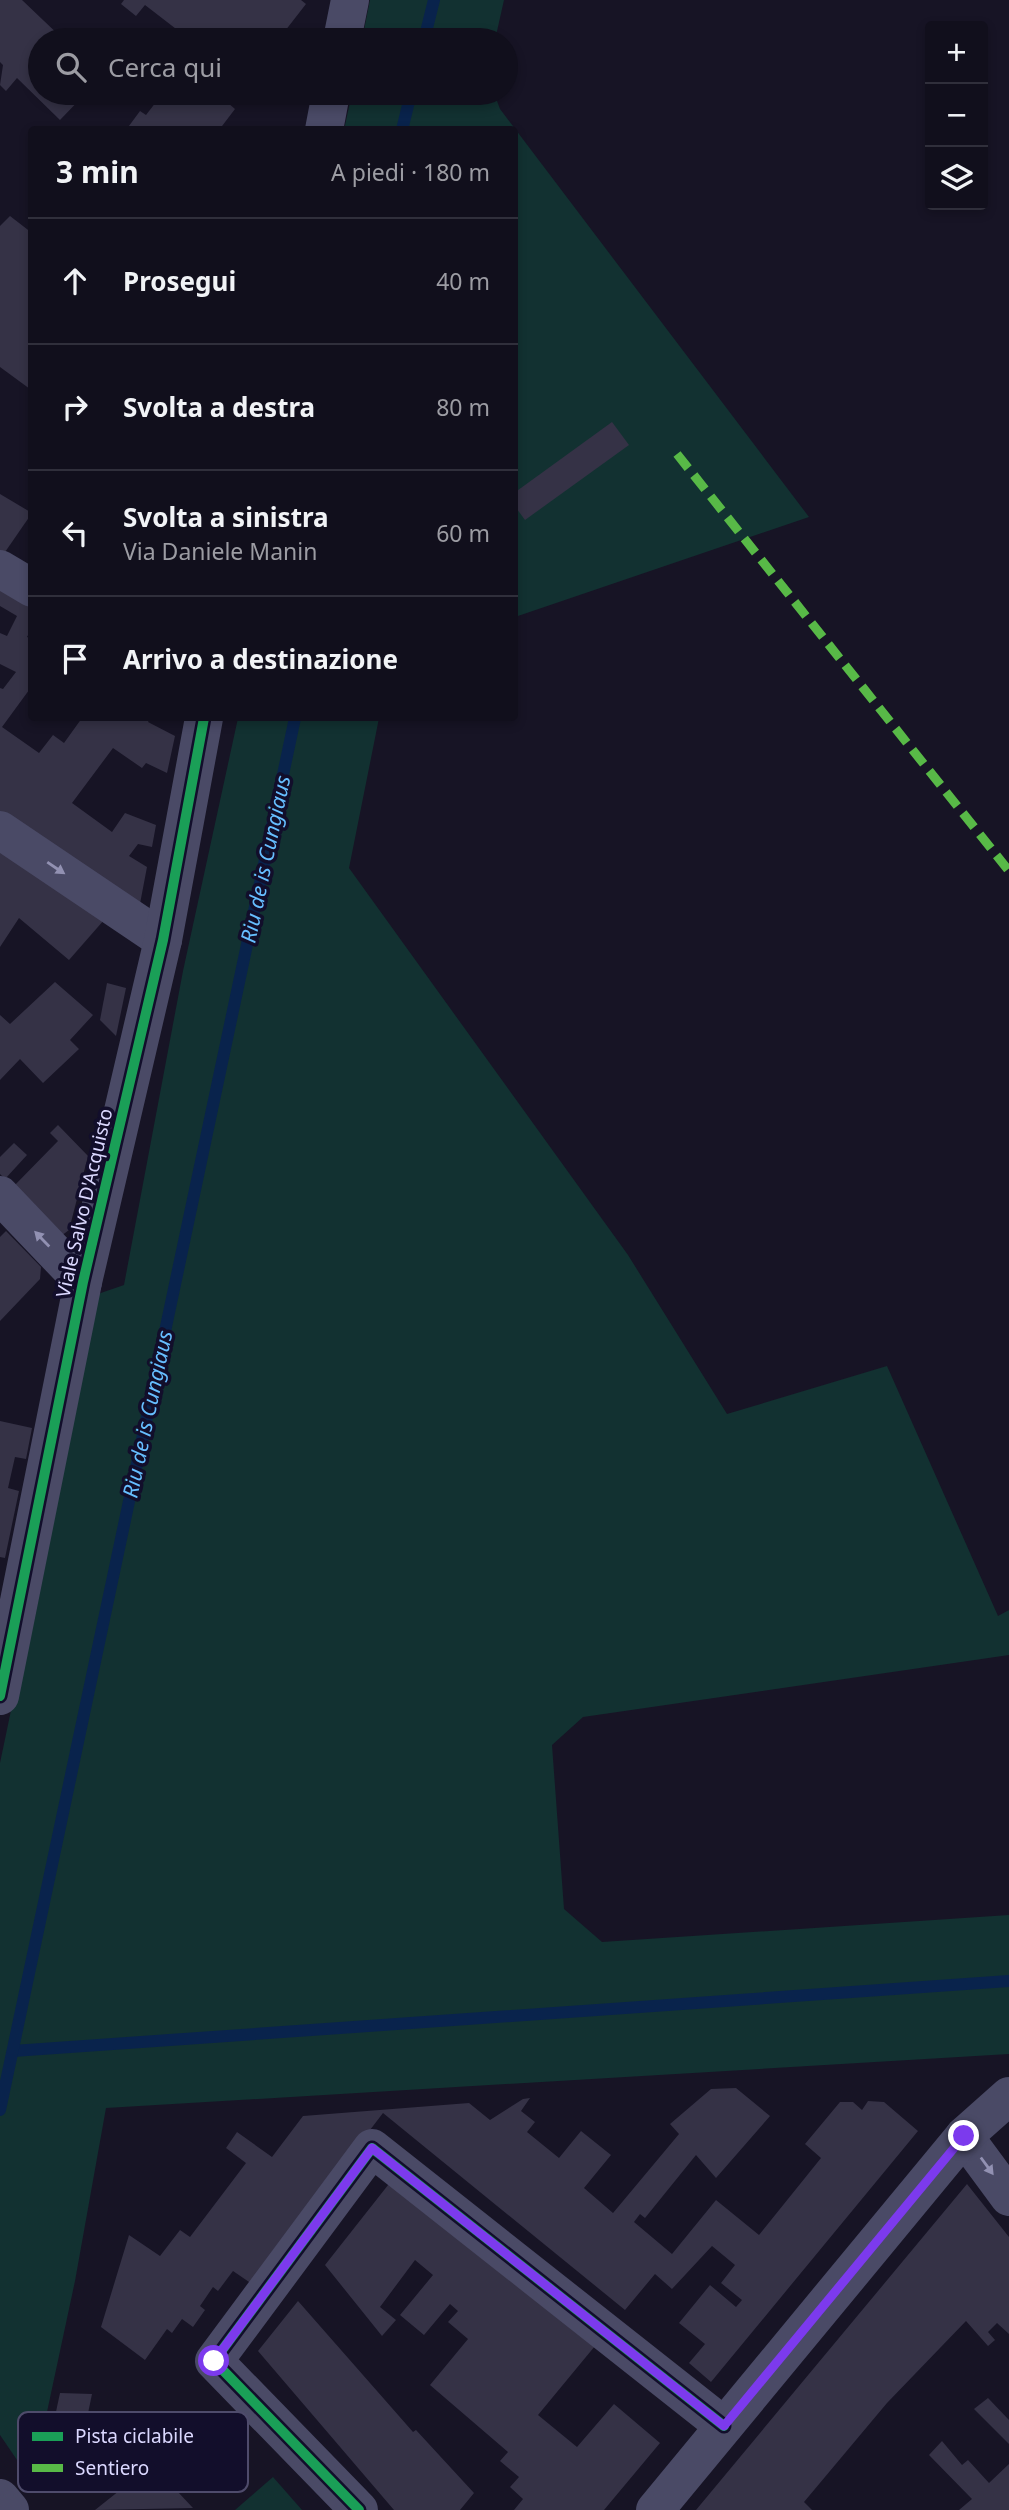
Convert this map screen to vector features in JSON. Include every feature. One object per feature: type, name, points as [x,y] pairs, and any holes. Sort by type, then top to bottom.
[{"type":"street","points":[[344,28],[350,0]]},
{"type":"street","points":[[325,126],[329,105]]},
{"type":"street","points":[[0,569],[28,586]]},
{"type":"street","name":"Viale Salvo D'Acquisto","points":[[0,1696],[5,1646],[83,1282],[163,940],[203,721]]},
{"type":"street","points":[[0,830],[163,940]]},
{"type":"street","points":[[0,1195],[83,1282]]},
{"type":"street","points":[[655,2510],[964,2136],[1009,2096]]},
{"type":"street","points":[[964,2136],[1009,2197]]},
{"type":"street","points":[[359,2510],[214,2361],[372,2148],[724,2426]]},
{"type":"green space","points":[[370,0],[504,0],[498,28],[364,28]]},
{"type":"green space","points":[[349,105],[498,105],[513,126],[345,126]]},
{"type":"green space","points":[[518,133],[809,517],[518,616]]},
{"type":"green space","points":[[237,721],[378,721],[349,868],[628,1255],[727,1414],[887,1366],[998,1616],[1009,1610],[1009,1655],[583,1717],[552,1745],[564,1909],[602,1942],[1009,1915],[1009,2054],[106,2108],[75,2281],[47,2412],[18,2412],[18,2461],[0,2435],[0,1763],[98,1294],[124,1285],[183,971]]},
{"type":"green space","points":[[273,2477],[302,2510],[235,2510]]},
{"type":"building","points":[[0,0],[22,0],[51,28],[28,28],[28,89],[17,78],[6,91],[0,85],[3,65],[0,62]]},
{"type":"building","points":[[124,0],[301,0],[306,4],[287,28],[175,28],[145,5],[136,16],[121,4]]},
{"type":"building","points":[[45,105],[74,105],[60,120]]},
{"type":"building","points":[[154,105],[230,105],[235,109],[222,126],[129,126],[140,111],[146,115]]},
{"type":"building","points":[[10,216],[28,230],[28,388],[0,367],[0,226]]},
{"type":"building","points":[[612,422],[629,445],[525,520],[518,510],[518,490]]},
{"type":"building","points":[[0,494],[28,511],[28,519],[3,555],[0,554]]},
{"type":"building","points":[[0,583],[28,600],[28,691],[2,727],[39,753],[53,735],[64,743],[80,721],[148,721],[175,736],[167,773],[146,763],[142,768],[113,748],[72,803],[112,832],[125,813],[156,825],[152,847],[138,844],[129,856],[147,867],[139,909],[0,812],[0,688],[3,689],[16,672],[0,664],[0,633],[7,636],[17,616],[0,606]]},
{"type":"building","points":[[0,851],[104,920],[69,960],[19,918],[0,947]]},
{"type":"building","points":[[55,982],[93,1015],[70,1040],[79,1049],[43,1083],[20,1059],[0,1080],[0,1015],[10,1024]]},
{"type":"building","points":[[107,983],[126,988],[116,1036],[100,1020]]},
{"type":"building","points":[[58,1125],[88,1156],[69,1230],[61,1236],[13,1187],[58,1141],[50,1133]]},
{"type":"building","points":[[14,1143],[27,1155],[5,1179],[0,1174],[0,1157]]},
{"type":"building","points":[[6,1231],[41,1267],[40,1279],[0,1321],[0,1237]]},
{"type":"building","points":[[0,1421],[32,1428],[26,1459],[15,1457],[8,1488],[19,1491],[5,1558],[0,1557]]},
{"type":"building","points":[[736,2088],[770,2116],[716,2178],[696,2155],[645,2218],[640,2214],[634,2222],[672,2254],[716,2200],[759,2235],[821,2158],[805,2144],[840,2102],[853,2102],[862,2110],[868,2101],[884,2102],[918,2131],[711,2382],[689,2363],[705,2344],[679,2323],[710,2285],[736,2307],[742,2300],[721,2283],[735,2265],[712,2246],[672,2289],[655,2274],[625,2310],[383,2113],[252,2284],[233,2271],[218,2291],[213,2287],[200,2306],[205,2310],[193,2327],[182,2319],[172,2333],[167,2329],[145,2360],[101,2327],[129,2235],[160,2256],[180,2230],[190,2237],[246,2163],[226,2148],[237,2132],[272,2157],[303,2116],[469,2103],[490,2120],[523,2099],[530,2098],[521,2111],[535,2122],[527,2132],[559,2158],[581,2131],[611,2155],[584,2188],[613,2213],[679,2134],[670,2124],[711,2089]]},
{"type":"building","points":[[392,2180],[595,2346],[538,2415],[577,2447],[614,2404],[660,2443],[604,2510],[514,2510],[523,2499],[510,2487],[519,2477],[500,2461],[508,2452],[430,2385],[468,2339],[448,2322],[458,2311],[450,2304],[424,2335],[400,2315],[433,2275],[415,2260],[380,2307],[396,2320],[382,2336],[325,2265]]},
{"type":"building","points":[[967,2184],[1009,2237],[1009,2334],[997,2323],[988,2332],[995,2340],[988,2346],[966,2321],[887,2403],[804,2502],[812,2510],[696,2510]]},
{"type":"building","points":[[298,2301],[413,2432],[416,2430],[474,2493],[460,2510],[394,2510],[258,2351]]},
{"type":"building","points":[[60,2393],[92,2394],[88,2412],[56,2412]]},
{"type":"building","points":[[988,2398],[1009,2420],[1009,2444],[974,2409]]},
{"type":"building","points":[[942,2441],[962,2465],[968,2460],[989,2483],[1009,2464],[1009,2510],[959,2510],[972,2499],[929,2455]]},
{"type":"building","points":[[118,2492],[178,2492],[193,2508],[95,2510]]},
{"type":"waterway","name":"Riu de is Cungiaus","points":[[427,28],[434,0]]},
{"type":"waterway","name":"Riu de is Cungiaus","points":[[403,126],[408,105]]},
{"type":"waterway","name":"Riu de is Cungiaus","points":[[0,2110],[294,721]]},
{"type":"waterway","points":[[13,2051],[1009,1981]]},
{"type":"marked path","points":[[677,454],[1009,871]]},
{"type":"cycle path","points":[[0,1696],[83,1282],[163,940],[203,721]]},
{"type":"cycle path","points":[[359,2510],[214,2361],[372,2148],[724,2426]]},
{"type":"route","points":[[214,2361],[372,2148],[724,2426],[964,2136]]}]
